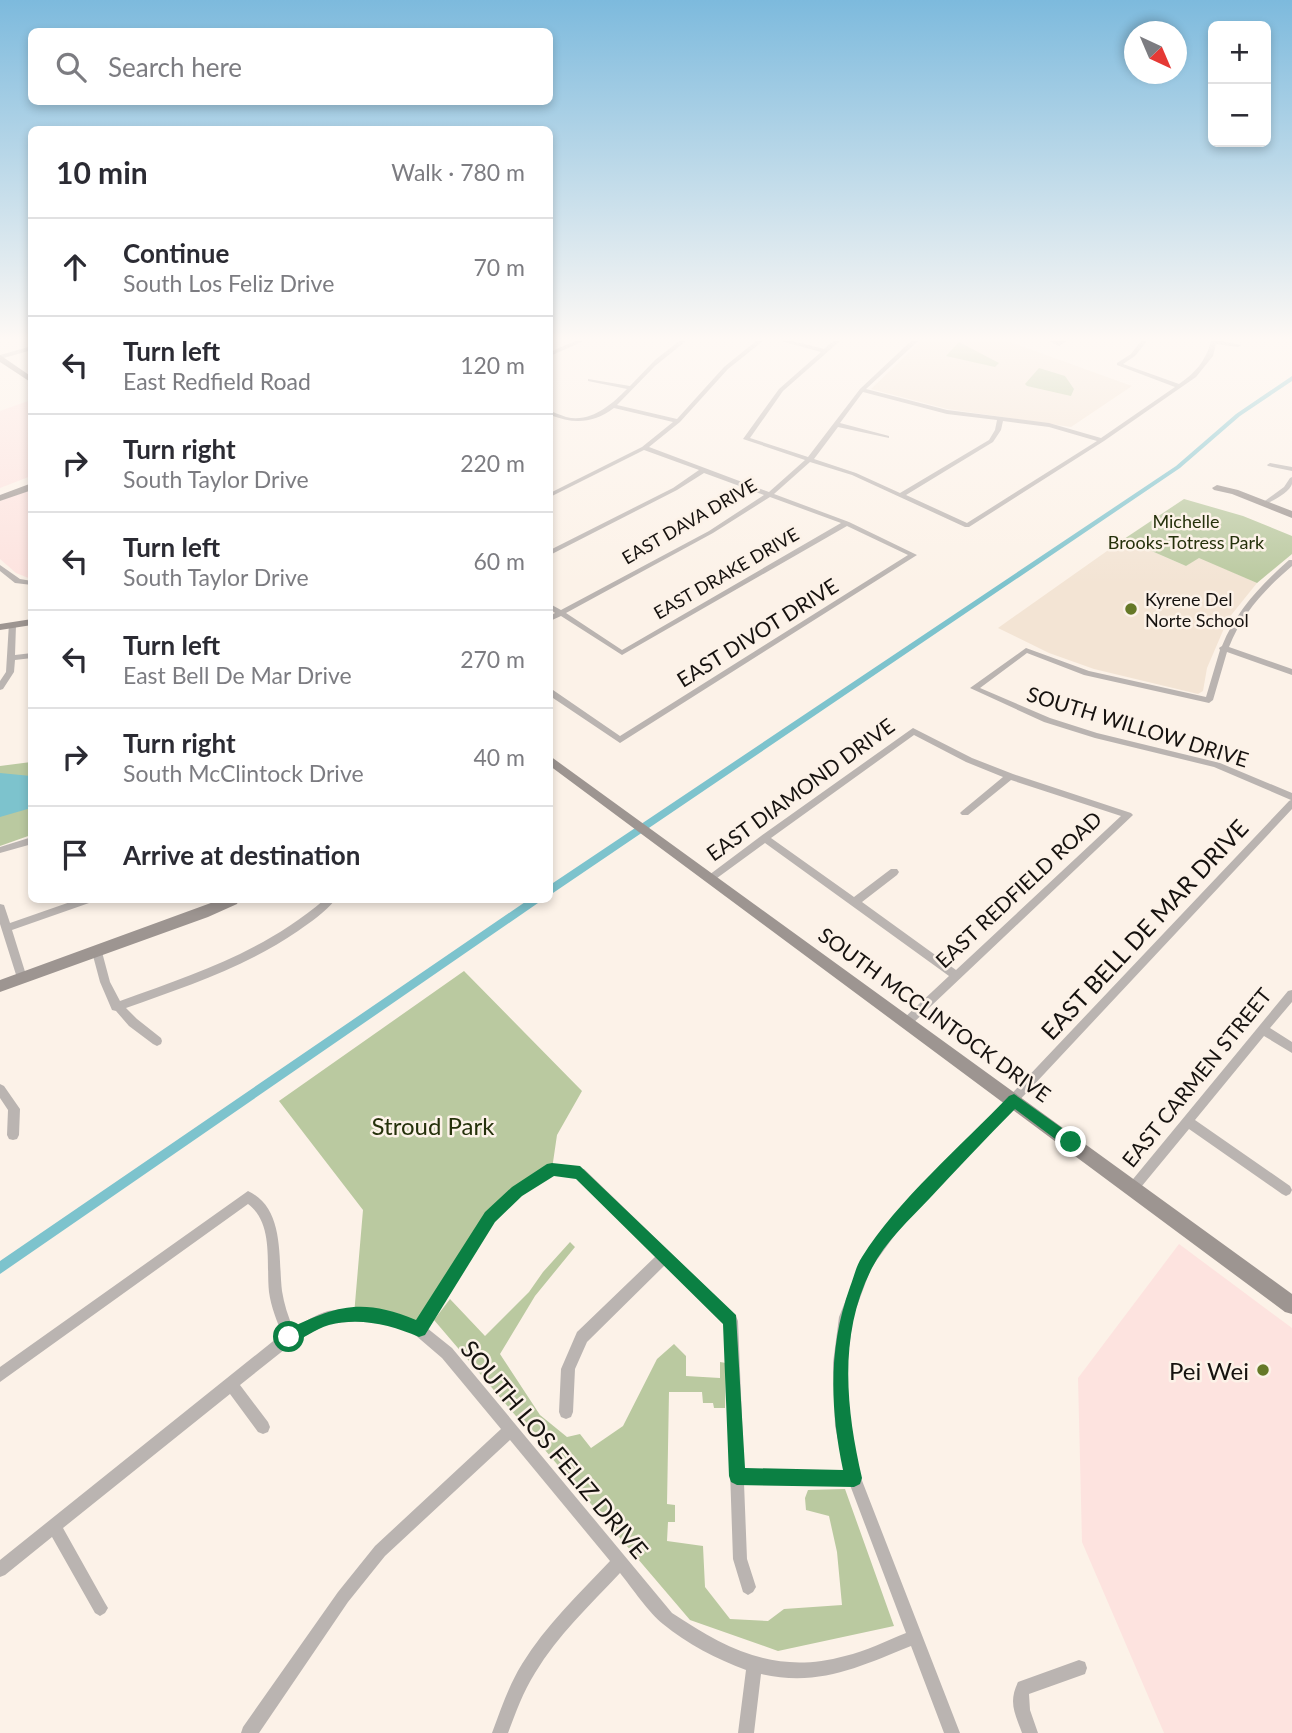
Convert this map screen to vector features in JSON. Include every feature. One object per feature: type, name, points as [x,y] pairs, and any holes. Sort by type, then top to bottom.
[{"type":"main road","points":[[0,490],[28,480]]},
{"type":"main road","points":[[0,498],[28,488]]},
{"type":"main road","points":[[1217,488],[1292,514]]},
{"type":"main road","points":[[6,626],[28,623]]},
{"type":"main road","name":"SOUTH MCCLINTOCK DRIVE","points":[[553,762],[1292,1305]]},
{"type":"main road","points":[[0,986],[203,914],[226,903]]},
{"type":"street","points":[[553,493],[644,447],[677,422]]},
{"type":"street","points":[[758,422],[746,439],[854,474],[967,526],[1128,422]]},
{"type":"street","points":[[901,495],[991,441],[999,422]]},
{"type":"street","points":[[1021,422],[1058,427],[1102,440]]},
{"type":"street","points":[[835,424],[887,437]]},
{"type":"street","name":"EAST DAVA DRIVE","points":[[553,617],[711,531],[770,494],[810,459],[835,424]]},
{"type":"street","points":[[644,447],[847,523]]},
{"type":"street","points":[[1270,465],[1292,469]]},
{"type":"street","points":[[553,551],[675,489],[704,470]]},
{"type":"street","points":[[1264,504],[1286,488],[1292,479]]},
{"type":"street","name":"EAST DIVOT DRIVE","points":[[553,694],[620,740],[912,555],[847,523]]},
{"type":"street","name":"EAST DRAKE DRIVE","points":[[560,613],[622,653],[847,523]]},
{"type":"street","points":[[1292,562],[1247,604],[1223,648],[1292,671]]},
{"type":"street","points":[[0,567],[18,581],[28,582]]},
{"type":"street","points":[[0,579],[10,575]]},
{"type":"street","points":[[553,608],[560,613]]},
{"type":"street","points":[[0,687],[10,672],[12,658],[6,626]]},
{"type":"street","name":"SOUTH WILLOW DRIVE","points":[[1223,648],[1209,701],[1098,676],[1026,650],[974,688],[1047,720],[1095,736],[1217,765],[1292,797]]},
{"type":"street","points":[[12,658],[28,656]]},
{"type":"street","name":"EAST DIAMOND DRIVE","points":[[710,877],[913,732],[969,760],[1010,776]]},
{"type":"street","points":[[965,813],[1010,776]]},
{"type":"street","name":"EAST REDFIELD ROAD","points":[[907,1022],[1128,815],[1010,776]]},
{"type":"street","name":"EAST BELL DE MAR DRIVE","points":[[952,1733],[854,1478],[842,1426],[840,1363],[846,1317],[866,1264],[896,1224],[1292,803]]},
{"type":"street","points":[[764,838],[956,975]]},
{"type":"street","points":[[0,850],[28,841]]},
{"type":"street","points":[[854,903],[894,872]]},
{"type":"street","points":[[6,928],[77,903]]},
{"type":"street","points":[[116,1007],[247,956],[299,926],[326,903]]},
{"type":"street","points":[[0,908],[22,978]]},
{"type":"street","points":[[97,952],[102,978],[116,1007],[131,1023],[158,1041]]},
{"type":"street","name":"EAST CARMEN STREET","points":[[1133,1188],[1292,994]]},
{"type":"street","points":[[1263,1029],[1292,1048]]},
{"type":"street","points":[[0,1089],[13,1109],[13,1135]]},
{"type":"street","points":[[1187,1121],[1286,1190]]},
{"type":"street","points":[[419,1329],[490,1217],[517,1192],[552,1169],[580,1173],[731,1321],[740,1559],[748,1587]]},
{"type":"street","points":[[0,1375],[248,1197],[258,1202],[266,1218],[275,1254],[276,1295],[289,1337],[0,1570]]},
{"type":"street","points":[[566,1412],[568,1369],[582,1337],[665,1256]]},
{"type":"street","name":"SOUTH LOS FELIZ DRIVE","points":[[289,1337],[327,1318],[365,1314],[394,1319],[419,1329],[447,1353],[667,1618],[709,1647],[754,1667],[834,1667],[914,1637]]},
{"type":"street","points":[[231,1384],[263,1427]]},
{"type":"street","points":[[249,1733],[343,1597],[380,1551],[510,1430]]},
{"type":"street","points":[[737,1476],[854,1478]]},
{"type":"street","points":[[54,1526],[100,1608]]},
{"type":"street","points":[[500,1733],[511,1702],[534,1660],[620,1562]]},
{"type":"street","points":[[746,1733],[754,1667]]},
{"type":"street","points":[[1030,1733],[1020,1703],[1019,1695],[1024,1688],[1079,1668]]},
{"type":"shaded area","points":[[0,422],[28,422],[28,477],[0,488]]},
{"type":"shaded area","points":[[1036,422],[1079,422],[1071,427]]},
{"type":"shaded area","points":[[28,490],[28,578],[16,573],[0,559],[0,501]]},
{"type":"shaded area","name":"Kyrene Del Norte School","points":[[1124,539],[1186,566],[1199,557],[1257,583],[1228,619],[1207,668],[1203,691],[1198,694],[1094,669],[1049,653],[998,628]]},
{"type":"shaded area","points":[[1179,1244],[1292,1328],[1292,1733],[1164,1733],[1082,1542],[1078,1378]]},
{"type":"green space","name":"Michelle Brooks-Totress Park","points":[[1184,499],[1243,516],[1292,536],[1292,554],[1257,583],[1199,558],[1186,566],[1124,539]]},
{"type":"green space","points":[[28,762],[28,836],[0,846],[0,766]]},
{"type":"green space","name":"Stroud Park","points":[[464,971],[582,1091],[557,1135],[552,1169],[490,1217],[419,1329],[354,1315],[363,1210],[279,1101]]},
{"type":"green space","points":[[570,1242],[575,1247],[535,1296],[500,1354],[540,1415],[567,1437],[580,1434],[591,1448],[623,1426],[657,1359],[674,1344],[686,1356],[686,1376],[720,1378],[720,1362],[726,1363],[725,1408],[714,1408],[713,1403],[703,1403],[702,1392],[669,1392],[667,1504],[675,1505],[675,1522],[668,1522],[667,1541],[703,1546],[705,1587],[730,1619],[768,1621],[784,1609],[842,1605],[837,1552],[829,1516],[806,1510],[805,1498],[808,1490],[845,1489],[894,1626],[778,1651],[690,1620],[434,1320],[450,1299],[485,1336],[529,1292]]},
{"type":"water","points":[[0,773],[28,776],[28,809],[0,817]]},
{"type":"waterway","points":[[553,888],[1178,467],[1230,422]]},
{"type":"waterway","points":[[0,1268],[531,903]]},
{"type":"place","name":"Kyrene Del Norte School","points":[[1131,609]]},
{"type":"place","name":"Pei Wei","points":[[1263,1370]]},
{"type":"route","points":[[289,1337],[327,1318],[365,1314],[394,1319],[419,1329],[490,1217],[517,1192],[552,1169],[580,1173],[731,1321],[737,1476],[854,1478],[842,1426],[840,1363],[846,1317],[866,1264],[896,1224],[1014,1100],[1071,1142]]}]
